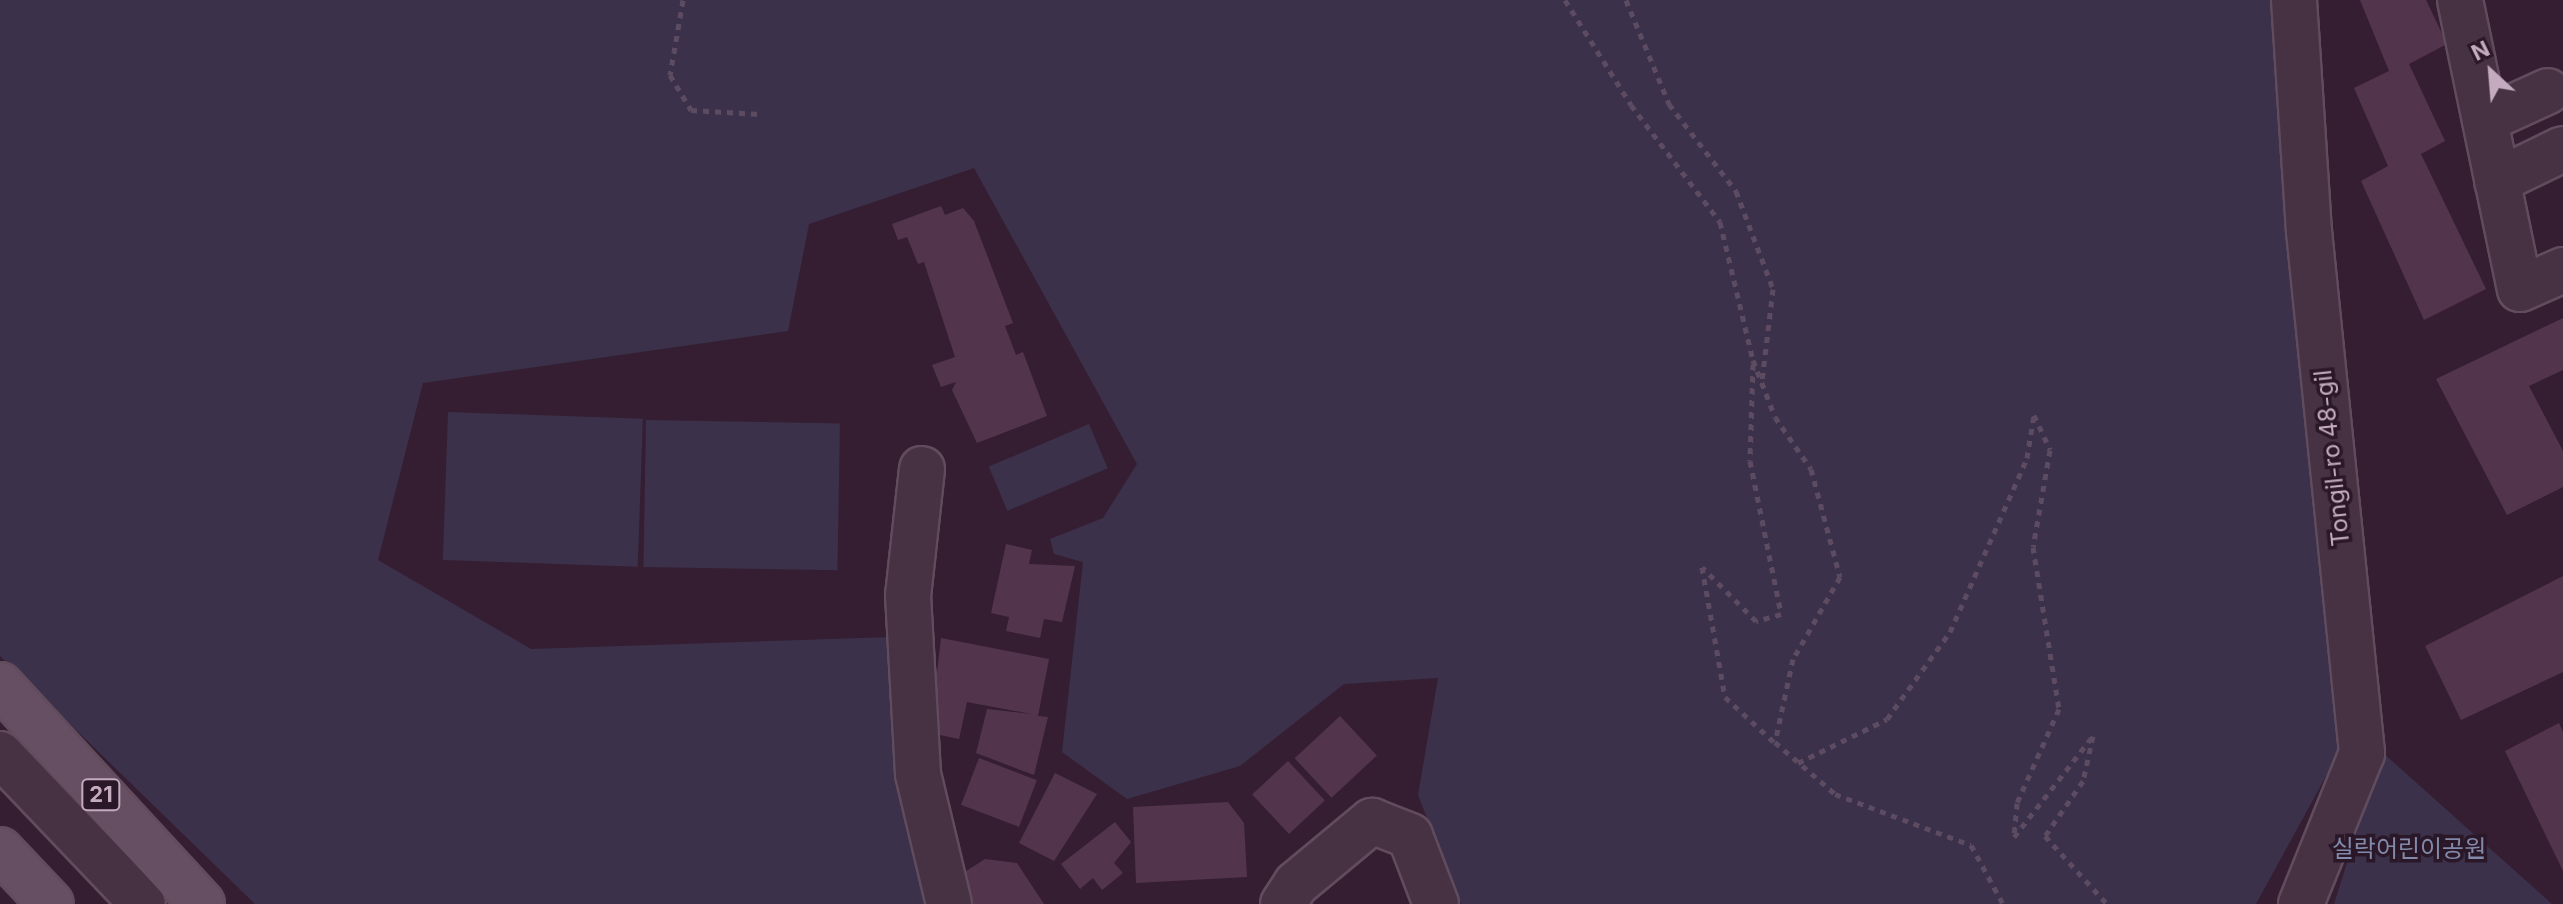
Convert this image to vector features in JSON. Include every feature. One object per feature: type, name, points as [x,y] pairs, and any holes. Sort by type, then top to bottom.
[{"type":"main road","name":"21","points":[[0,685],[202,904]]},
{"type":"main road","points":[[0,850],[51,904]]},
{"type":"street","name":"Tongil-ro 48-gil","points":[[2294,0],[2309,231],[2362,753],[2301,904]]},
{"type":"street","points":[[2460,0],[2520,289],[2563,270]]},
{"type":"street","points":[[2485,120],[2548,91]]},
{"type":"street","points":[[2497,181],[2563,149]]},
{"type":"street","points":[[922,469],[908,595],[918,774],[949,904]]},
{"type":"street","points":[[0,754],[143,904]]},
{"type":"street","points":[[1283,904],[1296,884],[1372,821],[1410,836],[1436,904]]},
{"type":"street","points":[[67,823],[170,904]]},
{"type":"path","points":[[683,0],[670,75],[691,110],[760,114]]},
{"type":"path","points":[[1565,0],[1631,105],[1720,222],[1753,360],[1775,417],[1811,469],[1840,577],[1793,659],[1775,742]]},
{"type":"path","points":[[1626,0],[1669,104],[1736,191],[1773,289],[1762,382]]},
{"type":"path","points":[[1753,360],[1750,461],[1781,614],[1756,621],[1702,567],[1725,697],[1835,794],[1971,845],[2003,904]]},
{"type":"path","points":[[1798,763],[1887,719],[1950,632],[2027,458],[2034,415],[2050,450],[2033,547],[2059,709],[2017,803],[2014,837],[2093,736],[2083,781],[2045,836],[2107,904]]},
{"type":"green space","points":[[0,0],[2278,0],[2343,745],[2256,904],[1461,904],[1418,795],[1438,678],[1344,684],[1240,766],[1127,799],[1062,752],[1083,562],[1054,554],[1050,539],[1103,518],[1137,464],[974,168],[809,224],[788,331],[423,383],[378,560],[531,649],[892,637],[925,904],[255,904],[0,656]]},
{"type":"green space","points":[[448,412],[643,419],[638,567],[443,560]]},
{"type":"green space","points":[[646,420],[840,423],[837,570],[643,567]]},
{"type":"green space","points":[[1089,424],[1108,468],[1007,511],[989,467]]},
{"type":"green space","name":"실락어린이공원","points":[[2382,752],[2552,904],[2334,904]]},
{"type":"building","points":[[2360,0],[2426,0],[2447,44],[2409,64],[2445,141],[2421,154],[2486,289],[2424,320],[2361,181],[2388,166],[2354,88],[2389,71]]},
{"type":"building","points":[[941,206],[945,215],[963,208],[974,221],[1013,323],[1005,326],[1016,355],[1023,352],[1047,416],[977,443],[952,390],[956,382],[941,387],[932,365],[955,357],[924,262],[918,264],[907,237],[898,240],[892,224]]},
{"type":"building","points":[[2563,318],[2563,370],[2529,386],[2563,451],[2563,487],[2507,515],[2436,379]]},
{"type":"building","points":[[1006,544],[1032,550],[1029,564],[1075,566],[1062,622],[1044,619],[1040,638],[1006,631],[1009,617],[991,613]]},
{"type":"building","points":[[2563,576],[2563,672],[2461,720],[2425,646]]},
{"type":"building","points":[[941,638],[1049,659],[1038,716],[1048,717],[1034,775],[976,753],[987,709],[1032,714],[967,702],[959,739],[930,733]]},
{"type":"building","points":[[1340,716],[1377,755],[1331,798],[1295,758]]},
{"type":"building","points":[[2559,723],[2563,732],[2563,871],[2505,751]]},
{"type":"building","points":[[979,758],[1037,780],[1019,827],[961,805]]},
{"type":"building","points":[[1288,761],[1325,800],[1289,834],[1252,794]]},
{"type":"building","points":[[1055,773],[1097,794],[1054,861],[1019,843]]},
{"type":"building","points":[[1228,802],[1244,823],[1247,877],[1136,883],[1133,807]]},
{"type":"building","points":[[1115,822],[1131,842],[1114,863],[1123,873],[1102,890],[1093,878],[1080,889],[1061,864]]},
{"type":"building","points":[[985,859],[1017,863],[1044,904],[967,904],[960,875]]}]
